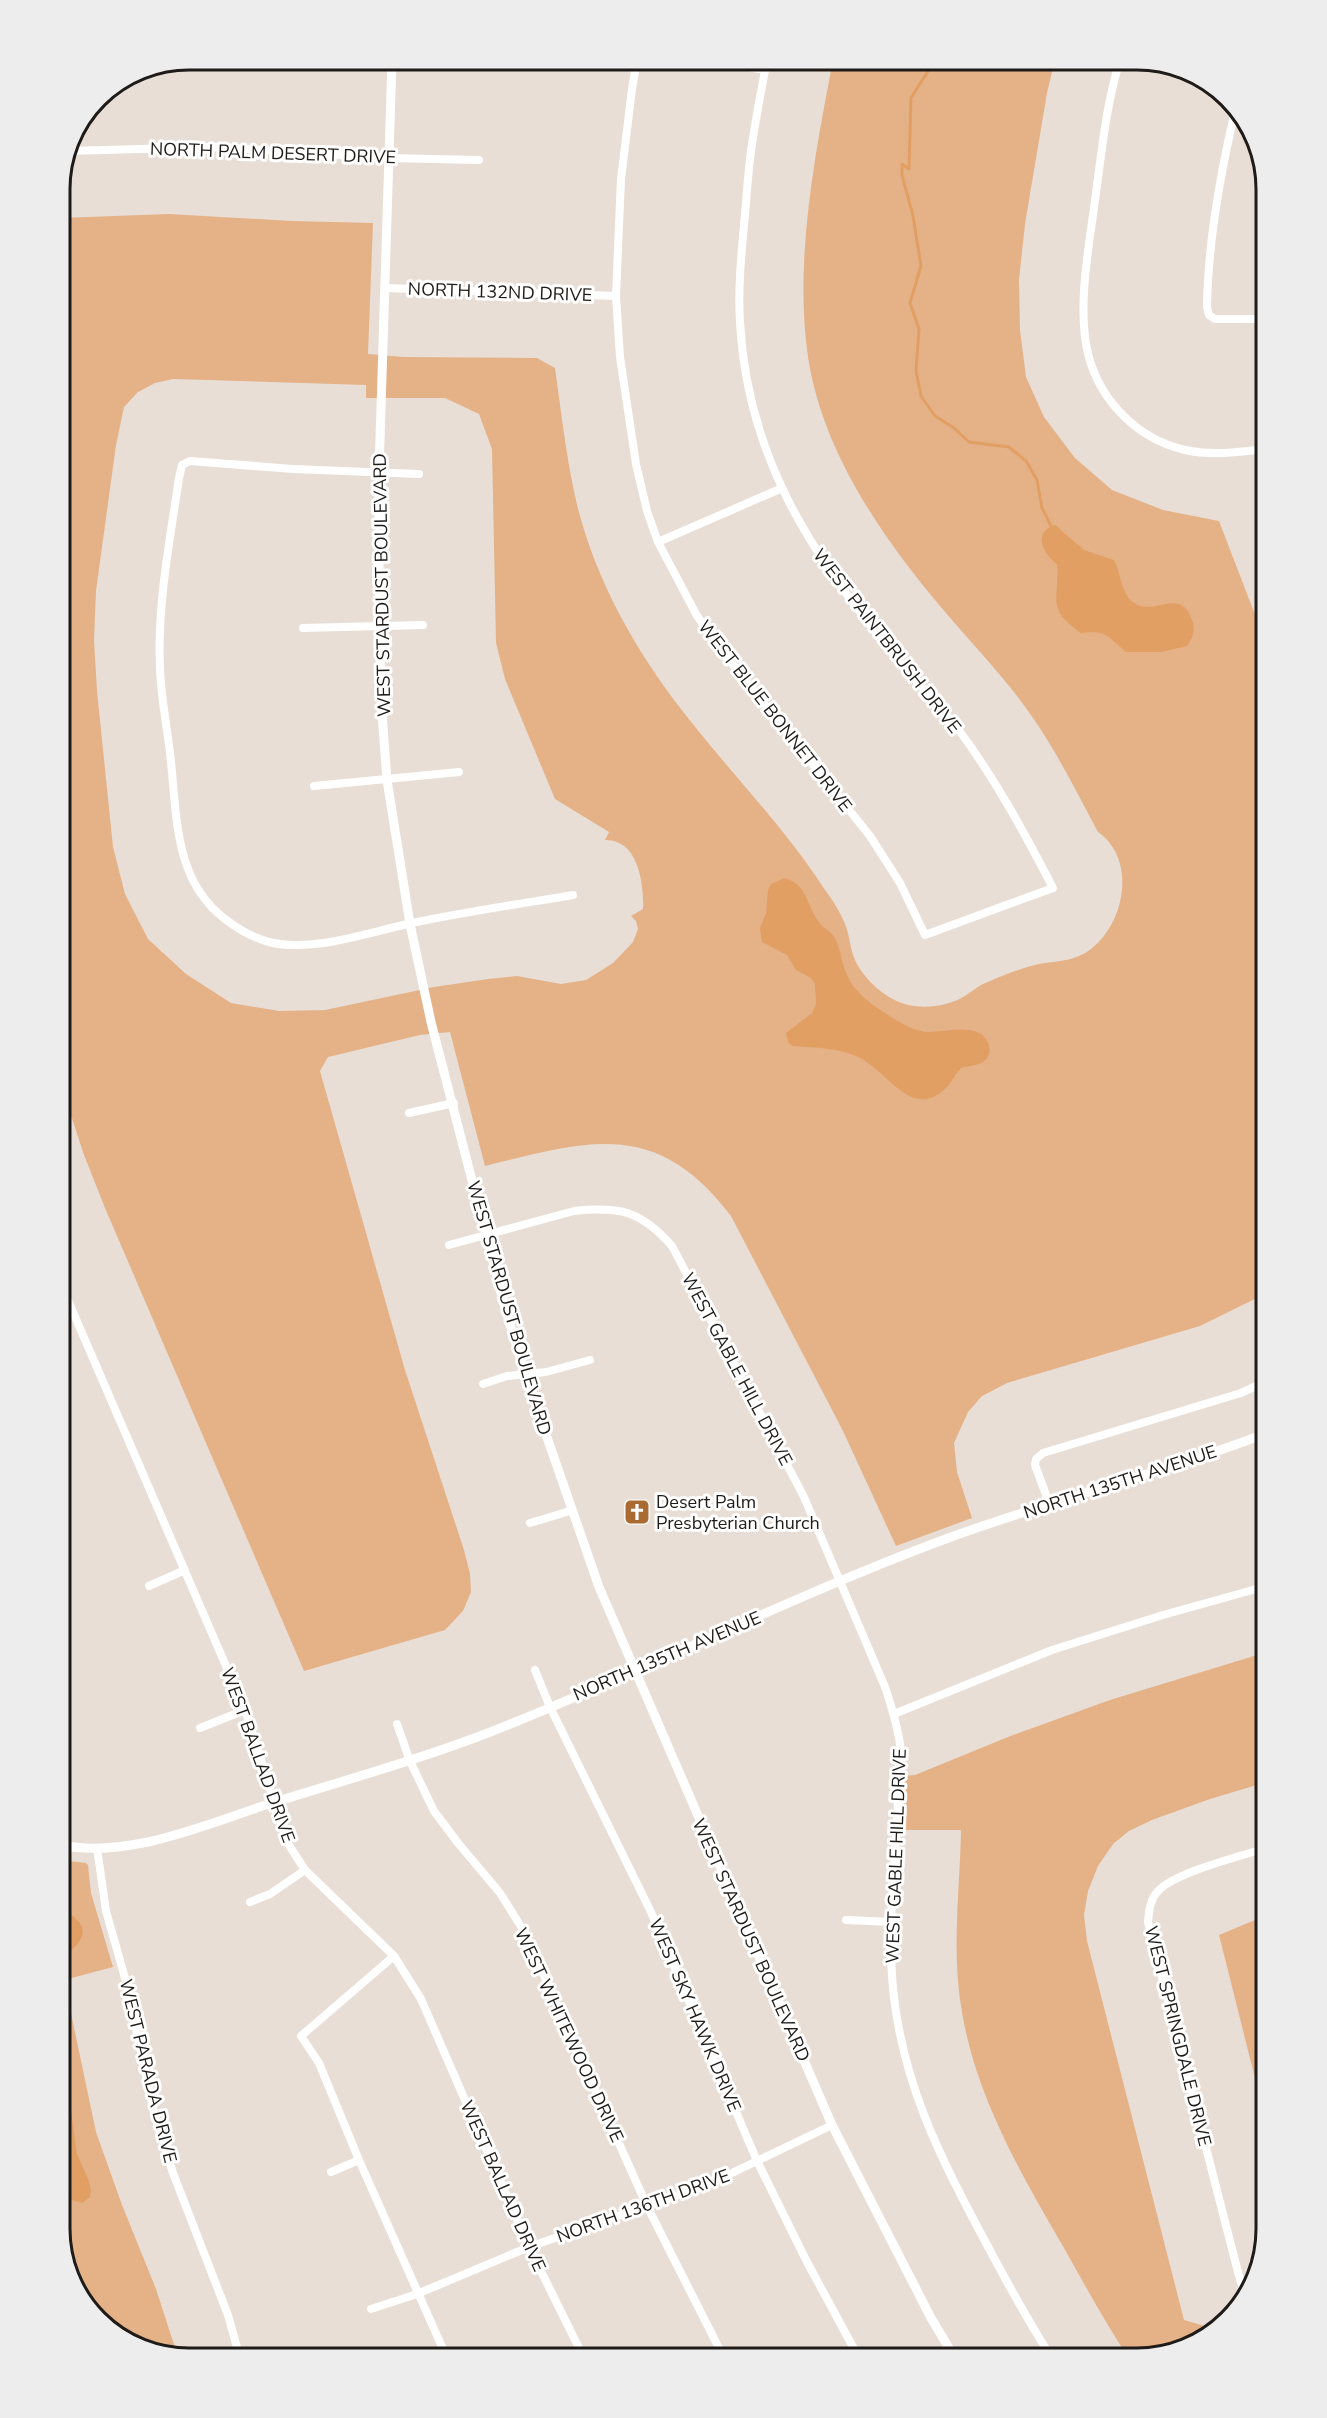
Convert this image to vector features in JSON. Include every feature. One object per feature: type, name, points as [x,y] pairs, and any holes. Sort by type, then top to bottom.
[{"type":"street","name":"WEST STARDUST BOULEVARD","points":[[392,71],[379,471],[379,626],[387,780],[410,924],[432,1022],[525,1374],[570,1510],[599,1587],[832,2125],[931,2318],[949,2348]]},
{"type":"street","name":"WEST BLUE BONNET DRIVE","points":[[636,71],[621,179],[616,296],[620,357],[636,464],[647,511],[658,542],[696,614],[714,641],[870,836],[900,883],[926,935]]},
{"type":"street","name":"WEST PAINTBRUSH DRIVE","points":[[765,71],[752,140],[739,274],[740,323],[753,409],[780,489],[812,544],[843,590],[959,731],[991,775],[1053,888],[926,935]]},
{"type":"street","points":[[1117,71],[1105,124],[1086,271],[1086,343],[1094,376],[1117,412],[1153,439],[1186,451],[1225,453],[1256,450]]},
{"type":"street","points":[[1233,119],[1212,231],[1207,307],[1209,315],[1215,319],[1256,319]]},
{"type":"street","name":"NORTH PALM DESERT DRIVE","points":[[78,151],[215,147],[388,158],[479,160]]},
{"type":"street","name":"NORTH 132ND DRIVE","points":[[385,288],[616,296]]},
{"type":"street","points":[[419,474],[293,469],[190,461],[185,463],[179,478],[167,555],[159,666],[176,820],[184,859],[201,896],[214,911],[248,933],[269,942],[295,945],[318,943],[573,895]]},
{"type":"street","points":[[658,542],[780,489]]},
{"type":"street","points":[[303,628],[423,625]]},
{"type":"street","points":[[314,786],[459,772]]},
{"type":"street","points":[[409,1113],[454,1103]]},
{"type":"street","name":"WEST GABLE HILL DRIVE","points":[[487,1236],[574,1211],[596,1209],[616,1209],[636,1216],[656,1228],[672,1246],[804,1497],[885,1686],[894,1714],[900,1746],[892,1922],[892,1975],[905,2060],[919,2106],[967,2208],[1046,2348]]},
{"type":"street","points":[[449,1245],[487,1236]]},
{"type":"street","name":"WEST BALLAD DRIVE","points":[[70,1306],[245,1710],[287,1842],[305,1870],[394,1956],[421,1999],[529,2247],[579,2347]]},
{"type":"street","points":[[483,1384],[507,1376],[546,1372],[590,1360]]},
{"type":"street","points":[[1049,1503],[1035,1465],[1036,1459],[1043,1453],[1241,1393],[1256,1386]]},
{"type":"street","name":"NORTH 135TH AVENUE","points":[[70,1846],[97,1848],[150,1841],[410,1761],[491,1732],[941,1541],[1049,1503],[1256,1437]]},
{"type":"street","points":[[530,1523],[570,1510]]},
{"type":"street","points":[[149,1586],[185,1570]]},
{"type":"street","points":[[894,1714],[1052,1650],[1256,1589]]},
{"type":"street","name":"WEST SKY HAWK DRIVE","points":[[535,1670],[550,1707],[651,1912],[757,2161],[807,2262],[853,2348]]},
{"type":"street","points":[[200,1728],[245,1710]]},
{"type":"street","name":"WEST WHITEWOOD DRIVE","points":[[397,1724],[410,1761],[434,1811],[500,1893],[525,1933],[647,2206],[719,2348]]},
{"type":"street","name":"WEST PARADA DRIVE","points":[[97,1848],[106,1911],[125,1978],[156,2117],[173,2173],[228,2315],[237,2347]]},
{"type":"street","name":"WEST SPRINGDALE DRIVE","points":[[1242,2285],[1148,1922],[1149,1905],[1158,1890],[1178,1879],[1256,1851]]},
{"type":"street","points":[[250,1902],[270,1894],[305,1870]]},
{"type":"street","points":[[846,1920],[892,1922]]},
{"type":"street","points":[[394,1956],[301,2036],[319,2063],[442,2347]]},
{"type":"street","name":"NORTH 136TH DRIVE","points":[[371,2309],[417,2294],[529,2247],[707,2185],[832,2125]]},
{"type":"street","points":[[331,2172],[359,2160]]},
{"type":"shaded area","points":[[831,71],[1052,71],[1025,224],[1019,280],[1020,330],[1026,377],[1044,417],[1075,458],[1112,490],[1163,510],[1219,521],[1256,615],[1256,1298],[1200,1326],[1007,1383],[982,1396],[968,1412],[954,1443],[957,1472],[972,1518],[896,1546],[843,1431],[731,1216],[703,1185],[676,1163],[648,1150],[619,1144],[557,1149],[485,1166],[450,1032],[420,1035],[328,1057],[320,1071],[405,1370],[464,1550],[470,1574],[471,1592],[463,1611],[445,1630],[304,1671],[105,1208],[71,1114],[71,218],[169,214],[373,223],[368,354],[403,357],[537,358],[555,368],[569,464],[582,525],[603,581],[631,635],[681,709],[790,841],[838,909],[848,933],[853,956],[864,975],[884,994],[900,1002],[915,1006],[937,1006],[952,1002],[983,984],[1014,972],[1037,964],[1075,958],[1086,953],[1103,938],[1112,924],[1122,891],[1122,874],[1118,858],[1110,844],[1098,832],[1067,774],[1023,703],[896,551],[857,490],[840,458],[815,392],[804,321],[805,246],[813,170]],"holes":[[[173,379],[366,385],[366,398],[445,398],[479,414],[492,449],[496,643],[505,679],[555,799],[609,832],[605,840],[625,847],[637,864],[640,875],[643,909],[631,916],[636,921],[638,929],[633,942],[613,963],[586,980],[561,984],[517,976],[488,979],[434,987],[325,1010],[279,1011],[231,1003],[186,974],[148,939],[125,894],[113,847],[94,640],[96,591],[116,445],[124,407],[138,392],[155,383]]]},
{"type":"shaded area","points":[[1055,525],[1084,550],[1114,560],[1124,588],[1133,602],[1149,607],[1174,603],[1187,610],[1194,631],[1187,646],[1161,652],[1126,652],[1102,633],[1081,633],[1070,624],[1058,609],[1057,564],[1048,555],[1042,543],[1044,533]]},
{"type":"shaded area","points":[[784,878],[792,881],[802,890],[819,922],[835,938],[848,977],[864,998],[895,1019],[915,1029],[929,1032],[967,1030],[979,1033],[988,1043],[989,1056],[983,1062],[961,1068],[949,1085],[932,1098],[921,1099],[900,1090],[870,1065],[852,1054],[792,1046],[788,1042],[786,1033],[812,1013],[816,1004],[815,984],[811,978],[796,970],[787,955],[762,942],[760,928],[766,913],[768,890],[771,884]]},
{"type":"shaded area","points":[[1256,1655],[1256,1785],[1210,1799],[1129,1831],[1113,1844],[1098,1866],[1088,1891],[1084,1915],[1087,1941],[1184,2320],[1205,2326],[1174,2342],[1138,2348],[1122,2348],[1103,2318],[1002,2134],[978,2074],[962,2012],[957,1967],[961,1830],[902,1830],[904,1776],[915,1775],[1008,1737],[1110,1700]]},
{"type":"shaded area","points":[[70,1861],[88,1865],[91,1893],[113,1967],[70,1978]]},
{"type":"shaded area","points":[[70,1914],[82,1927],[83,1932],[78,1943],[70,1951]]},
{"type":"shaded area","points":[[1256,1920],[1256,2082],[1219,1935]]},
{"type":"shaded area","points":[[70,2009],[96,2132],[156,2289],[174,2346],[151,2341],[130,2332],[117,2323],[95,2301],[86,2288],[77,2267],[70,2229]]},
{"type":"shaded area","points":[[70,2110],[77,2154],[91,2191],[90,2197],[82,2203],[70,2198]]},
{"type":"waterway","points":[[928,71],[911,98],[909,169],[902,164],[902,175],[913,216],[921,266],[910,303],[919,329],[916,371],[921,396],[935,416],[954,428],[969,442],[1009,447],[1026,461],[1037,480],[1042,508],[1051,526]]},
{"type":"place","name":"Desert Palm Presbyterian Church","points":[[637,1512]]}]
